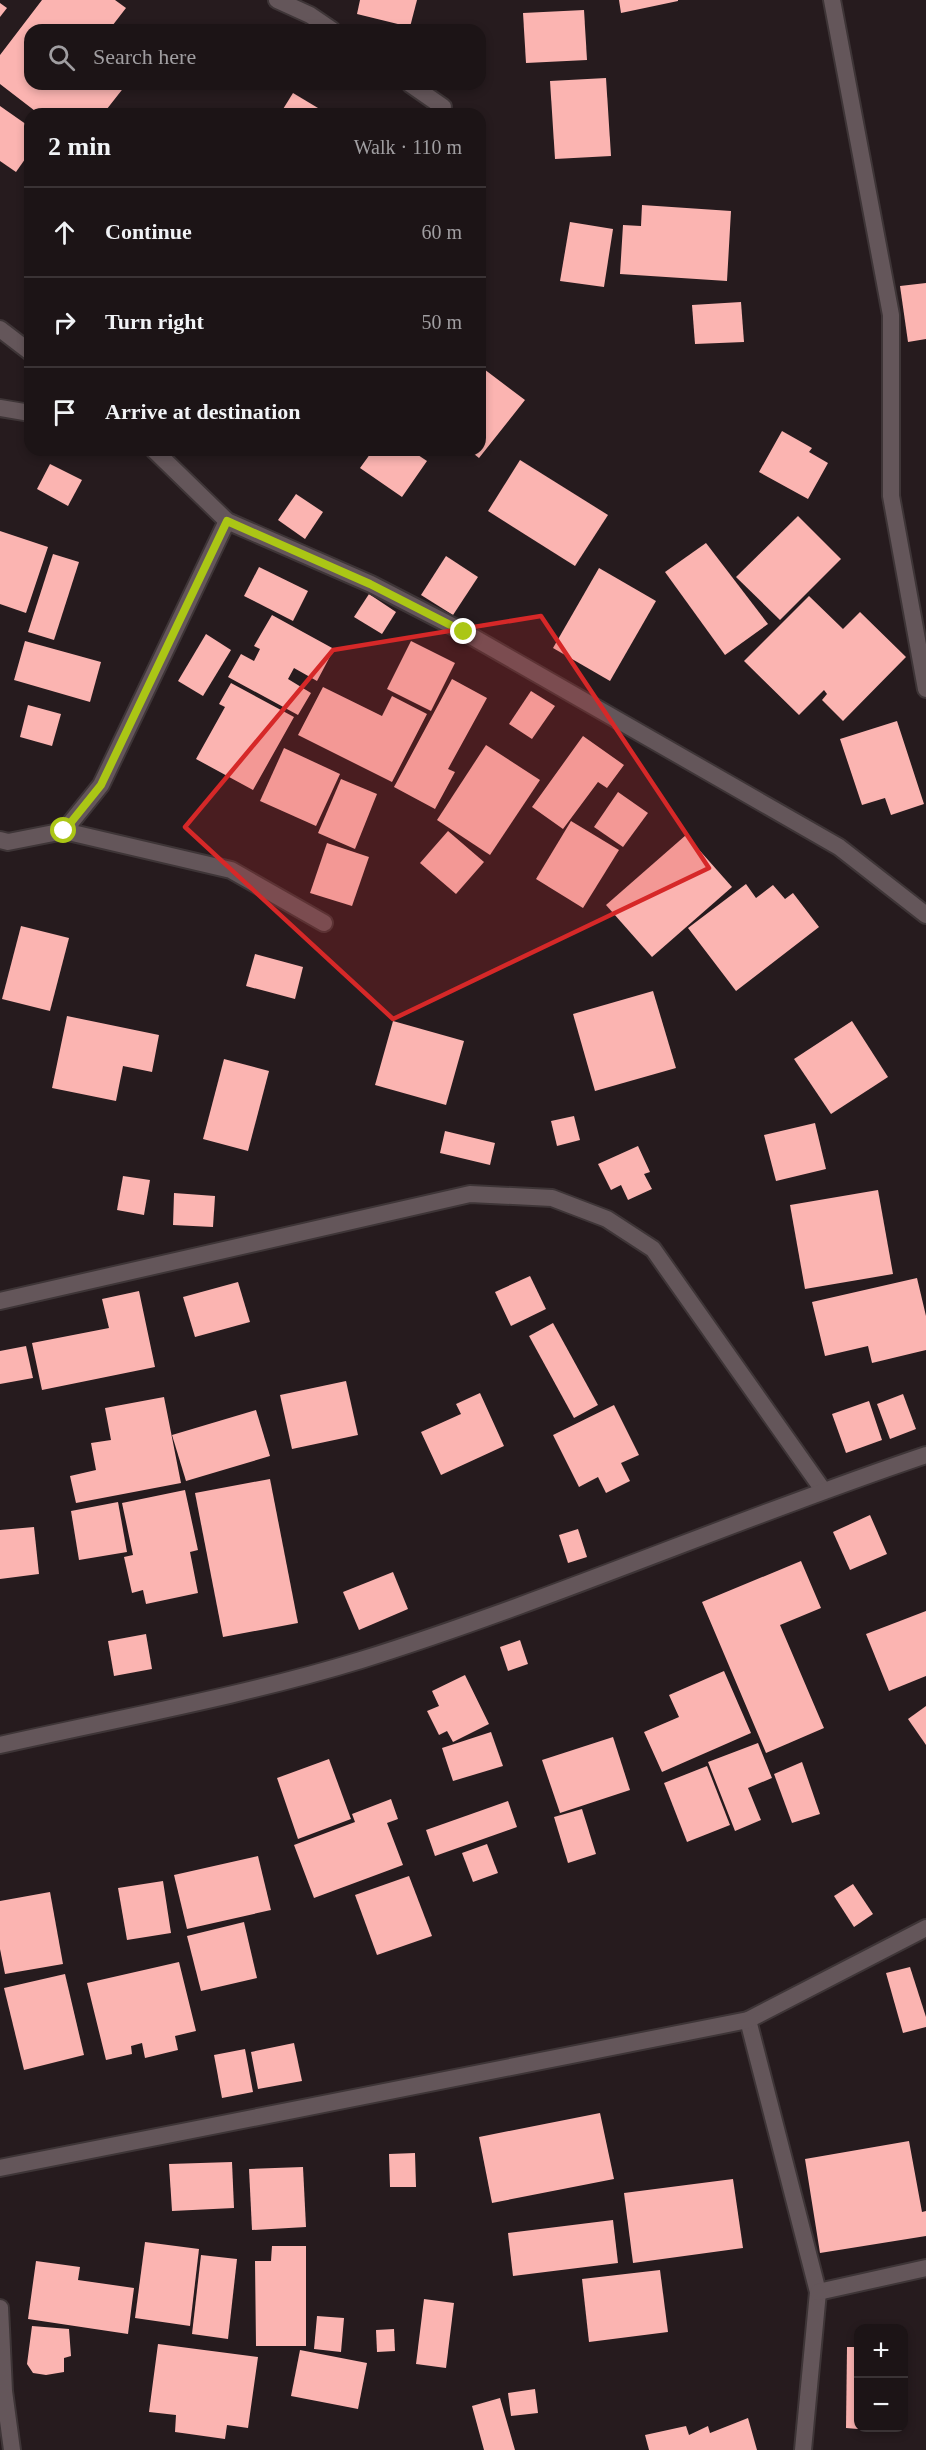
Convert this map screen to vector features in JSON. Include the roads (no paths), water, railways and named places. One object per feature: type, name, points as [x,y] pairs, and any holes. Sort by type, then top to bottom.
[{"type":"street","points":[[277,0],[313,7],[327,24]]},
{"type":"street","points":[[832,0],[891,315],[891,496],[926,689]]},
{"type":"street","points":[[419,90],[443,107]]},
{"type":"street","points":[[0,329],[24,347]]},
{"type":"street","points":[[0,408],[24,412]]},
{"type":"street","points":[[160,456],[227,521],[370,584],[464,632],[839,847],[926,915]]},
{"type":"street","points":[[64,831],[101,785],[227,521]]},
{"type":"street","points":[[0,840],[8,842],[64,831],[231,870],[324,923]]},
{"type":"street","points":[[0,1301],[470,1194],[552,1198],[607,1219],[654,1249],[823,1490]]},
{"type":"street","points":[[0,1745],[208,1699],[360,1660],[498,1612],[823,1490],[926,1455]]},
{"type":"street","points":[[0,2168],[748,2020],[926,1928]]},
{"type":"street","points":[[748,2020],[818,2292],[803,2450]]},
{"type":"street","points":[[818,2292],[926,2268]]},
{"type":"street","points":[[0,2308],[4,2391],[12,2450]]}]
